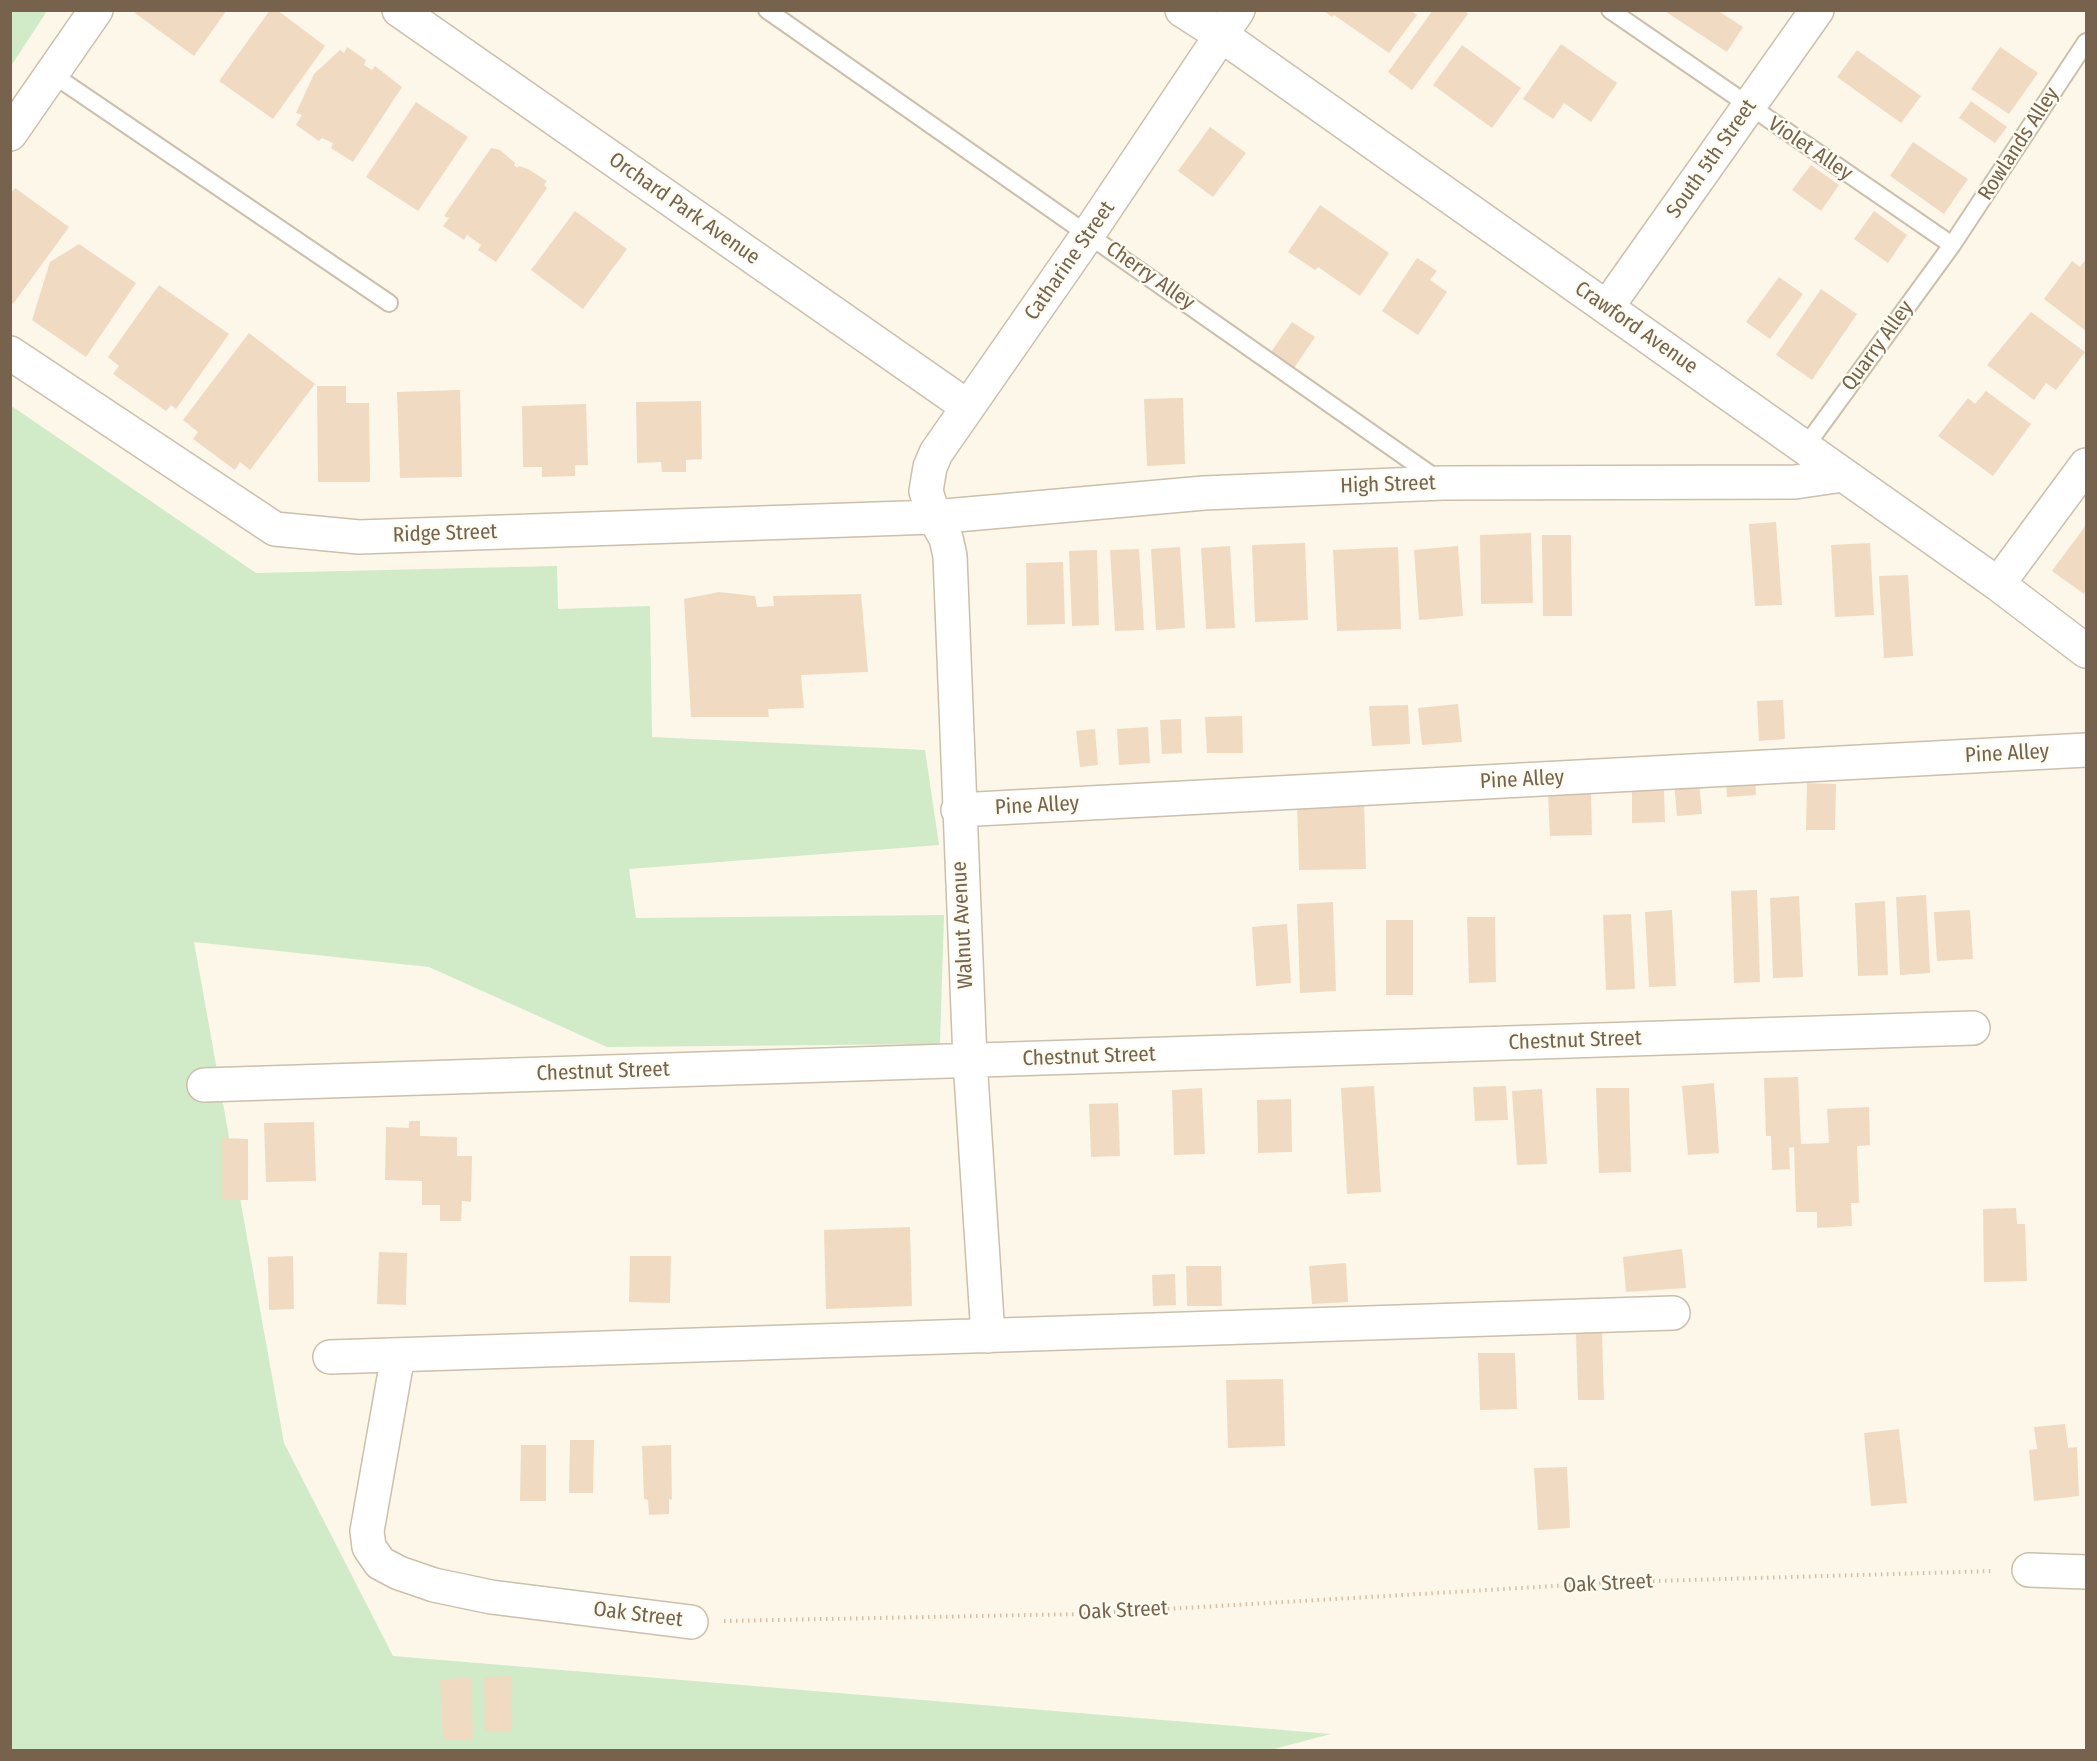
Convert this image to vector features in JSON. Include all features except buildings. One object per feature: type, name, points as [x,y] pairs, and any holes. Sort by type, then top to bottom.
[{"type":"street","points":[[10,134],[96,10]]},
{"type":"street","name":"Orchard Park Avenue","points":[[399,10],[968,407]]},
{"type":"street","name":"Crawford Avenue","points":[[1182,10],[1230,23],[1607,307],[1998,584],[2086,651]]},
{"type":"street","name":"South 5th Street","points":[[1607,307],[1817,10]]},
{"type":"street","name":"Catharine Street","points":[[934,517],[926,491],[930,467],[936,453],[1089,233],[1230,23]]},
{"type":"street","name":"Ridge Street","points":[[10,353],[275,529],[359,537],[934,517]]},
{"type":"street","points":[[1998,584],[2086,465]]},
{"type":"street","name":"High Street","points":[[934,517],[1204,493],[1443,483],[1795,482],[1843,475]]},
{"type":"street","name":"Walnut Avenue","points":[[934,517],[946,538],[950,556],[958,810],[987,1336]]},
{"type":"street","name":"Pine Alley","points":[[958,810],[2086,750]]},
{"type":"street","name":"Chestnut Street","points":[[204,1085],[1974,1028]]},
{"type":"street","points":[[330,1357],[1673,1313]]},
{"type":"street","name":"Oak Street","points":[[398,1355],[367,1531],[369,1547],[380,1563],[399,1573],[434,1585],[491,1597],[691,1622]]},
{"type":"street","points":[[2029,1570],[2086,1572]]},
{"type":"lane","name":"Cherry Alley","points":[[767,10],[1089,233],[1443,483]]},
{"type":"lane","name":"Violet Alley","points":[[1610,10],[1748,108],[1952,245]]},
{"type":"lane","name":"Rowlands Alley","points":[[1952,245],[2086,42]]},
{"type":"lane","points":[[52,74],[389,303]]},
{"type":"lane","name":"Quarry Alley","points":[[1804,447],[1952,245]]},
{"type":"path","name":"Oak Street","points":[[691,1622],[1082,1614],[1622,1582],[2029,1570]]},
{"type":"green space","points":[[10,11],[47,11],[11,66]]},
{"type":"green space","points":[[10,405],[256,573],[557,566],[558,609],[650,606],[652,737],[925,750],[939,845],[629,869],[636,918],[944,915],[940,1044],[607,1047],[429,967],[194,942],[284,1443],[393,1656],[1331,1734],[1270,1750],[11,1750]]}]
